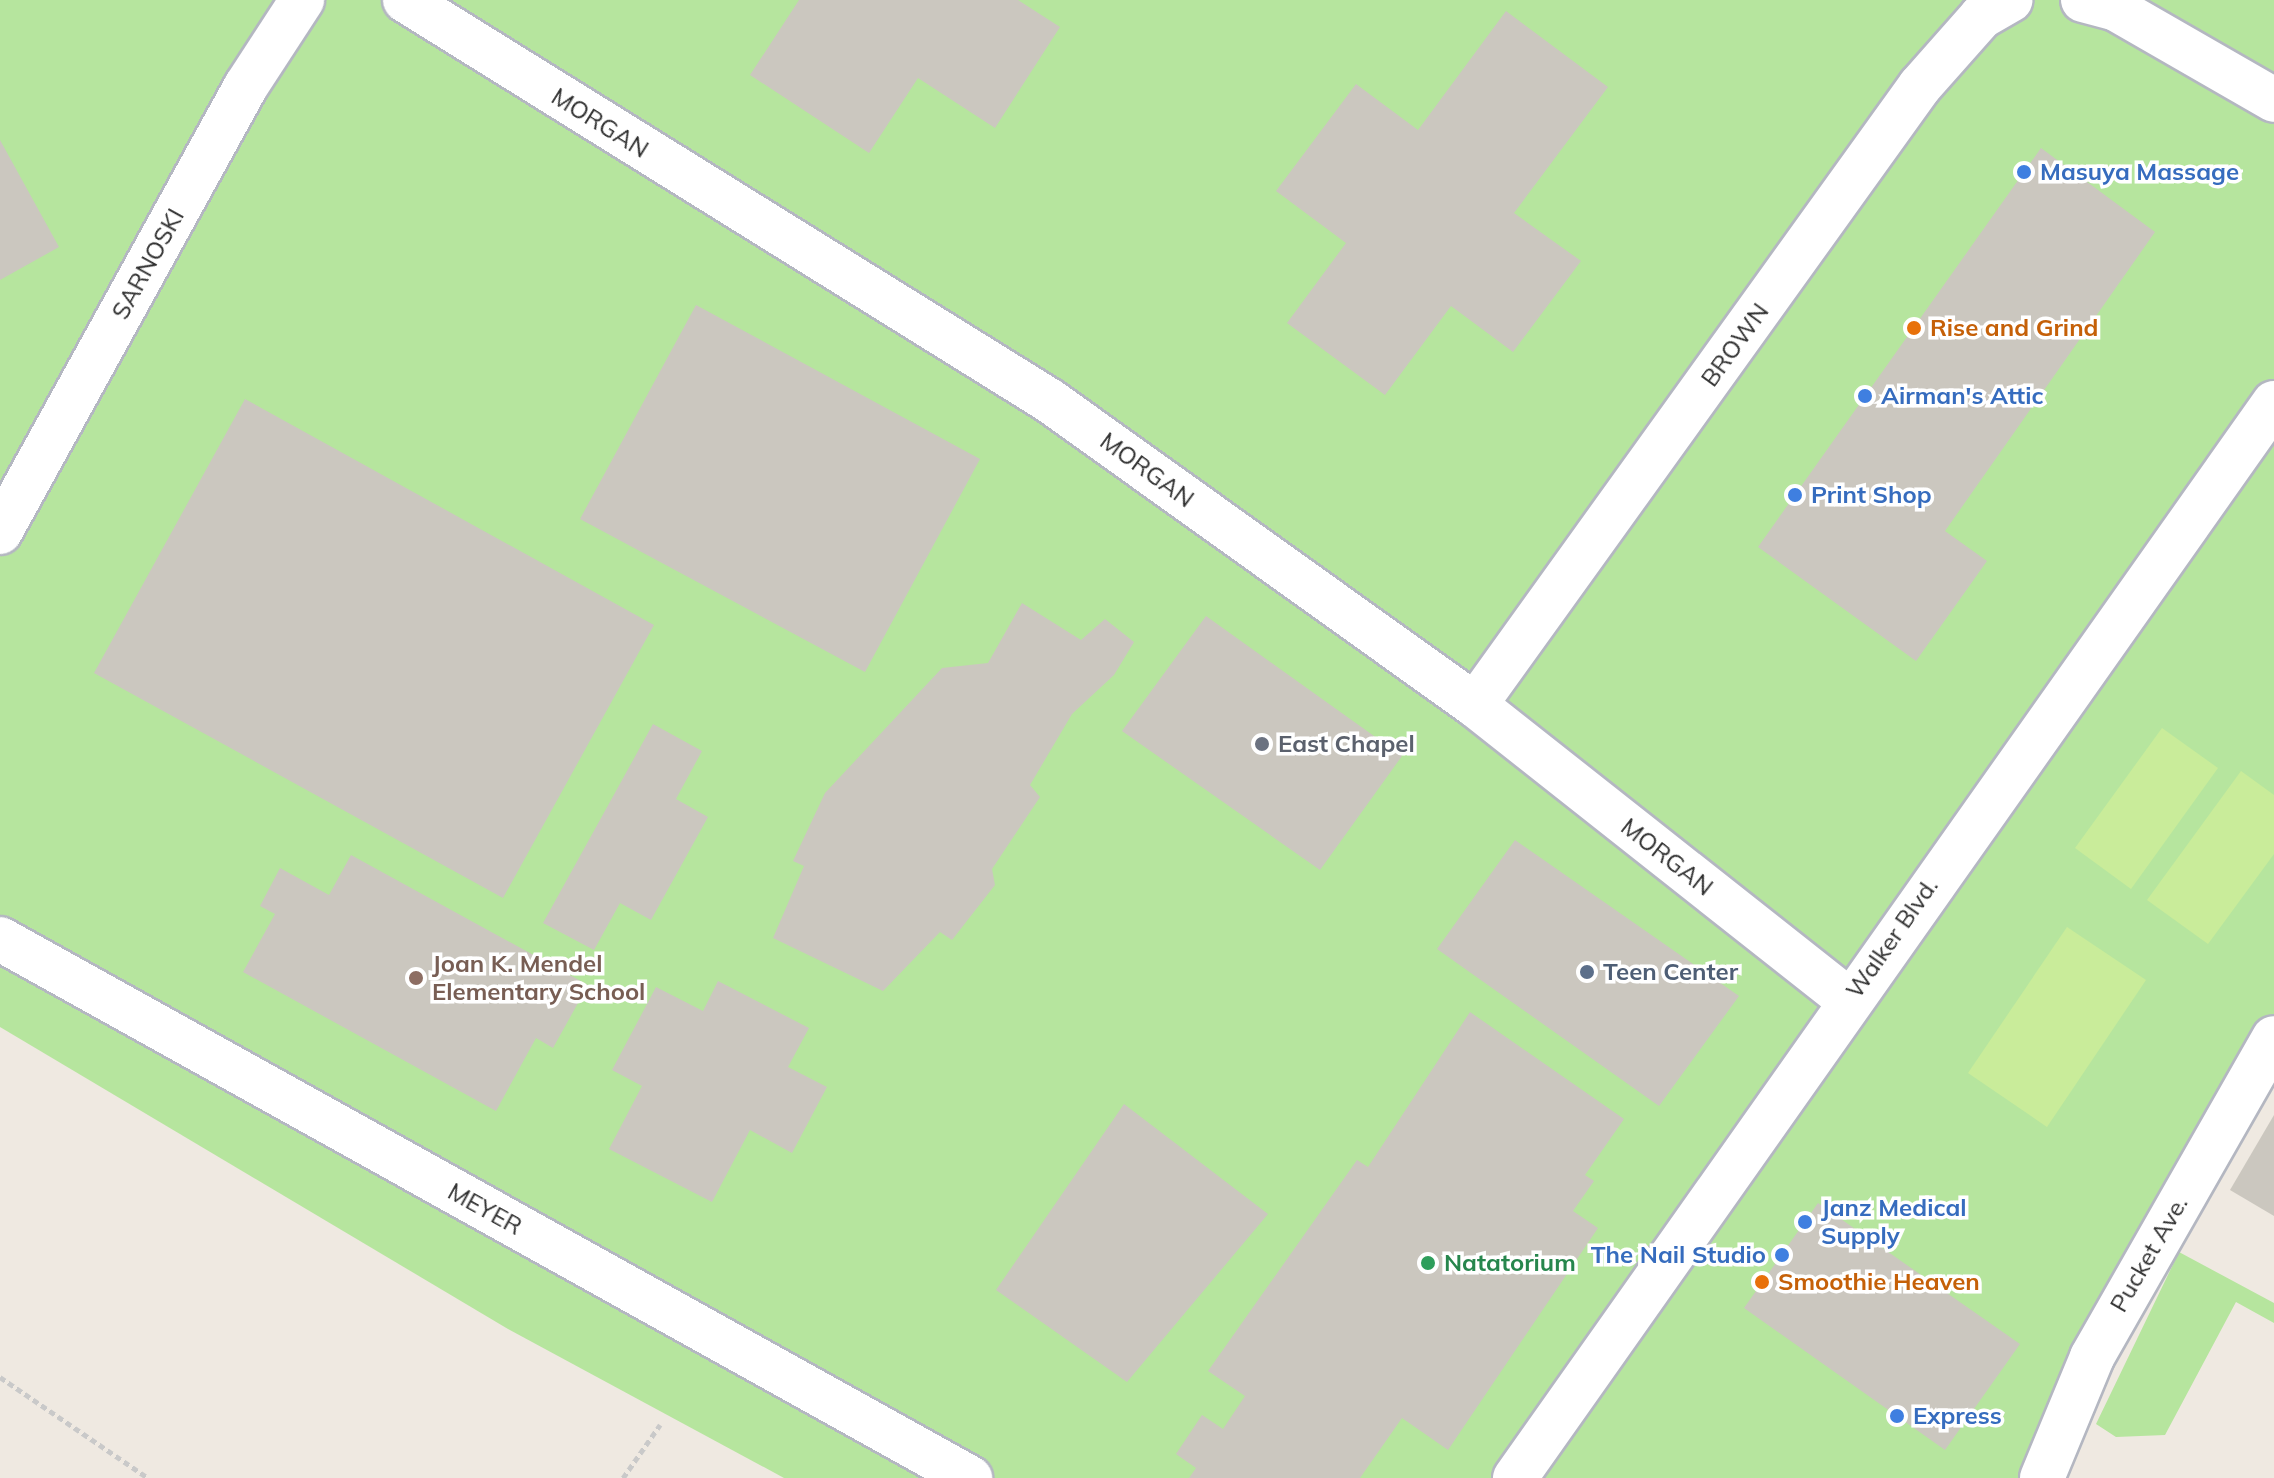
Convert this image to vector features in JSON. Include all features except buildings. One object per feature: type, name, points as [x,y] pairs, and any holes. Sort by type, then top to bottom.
[{"type":"lane","name":"SARNOSKI","points":[[0,532],[246,86],[302,0]]},
{"type":"lane","name":"MORGAN","points":[[405,0],[1050,401],[1475,705],[1848,1000]]},
{"type":"lane","name":"BROWN","points":[[1475,705],[1920,86],[1981,17],[2010,0]]},
{"type":"lane","points":[[2083,0],[2116,9],[2274,100]]},
{"type":"lane","name":"Walker Blvd.","points":[[1515,1478],[1848,1000],[2274,403]]},
{"type":"lane","name":"MEYER","points":[[0,939],[970,1478]]},
{"type":"lane","name":"Pucket Ave.","points":[[2042,1478],[2092,1357],[2274,1038]]},
{"type":"path","points":[[0,1377],[148,1478]]},
{"type":"path","points":[[623,1478],[660,1425]]},
{"type":"green space","points":[[0,0],[2274,0],[2274,1043],[2049,1478],[784,1478],[508,1329],[0,1027]]},
{"type":"green space","points":[[2162,728],[2218,768],[2131,889],[2075,848]]},
{"type":"green space","points":[[2241,771],[2274,795],[2274,854],[2208,944],[2147,900]]},
{"type":"green space","points":[[2067,927],[2146,980],[2047,1127],[1968,1073]]},
{"type":"green space","points":[[2179,1252],[2274,1303],[2274,1323],[2236,1302],[2165,1435],[2116,1437],[2096,1424]]},
{"type":"place","name":"Masuya Massage","points":[[2024,172]]},
{"type":"place","name":"Rise and Grind","points":[[1914,328]]},
{"type":"place","name":"Airman's Attic","points":[[1865,396]]},
{"type":"place","name":"Print Shop","points":[[1795,495]]},
{"type":"place","name":"East Chapel","points":[[1262,744]]},
{"type":"place","name":"Teen Center","points":[[1587,972]]},
{"type":"place","name":"Joan K. Mendel Elementary School","points":[[416,978]]},
{"type":"place","name":"Janz Medical Supply","points":[[1805,1222]]},
{"type":"place","name":"The Nail Studio","points":[[1782,1255]]},
{"type":"place","name":"Natatorium","points":[[1428,1263]]},
{"type":"place","name":"Smoothie Heaven","points":[[1762,1282]]},
{"type":"place","name":"Express","points":[[1897,1416]]}]
